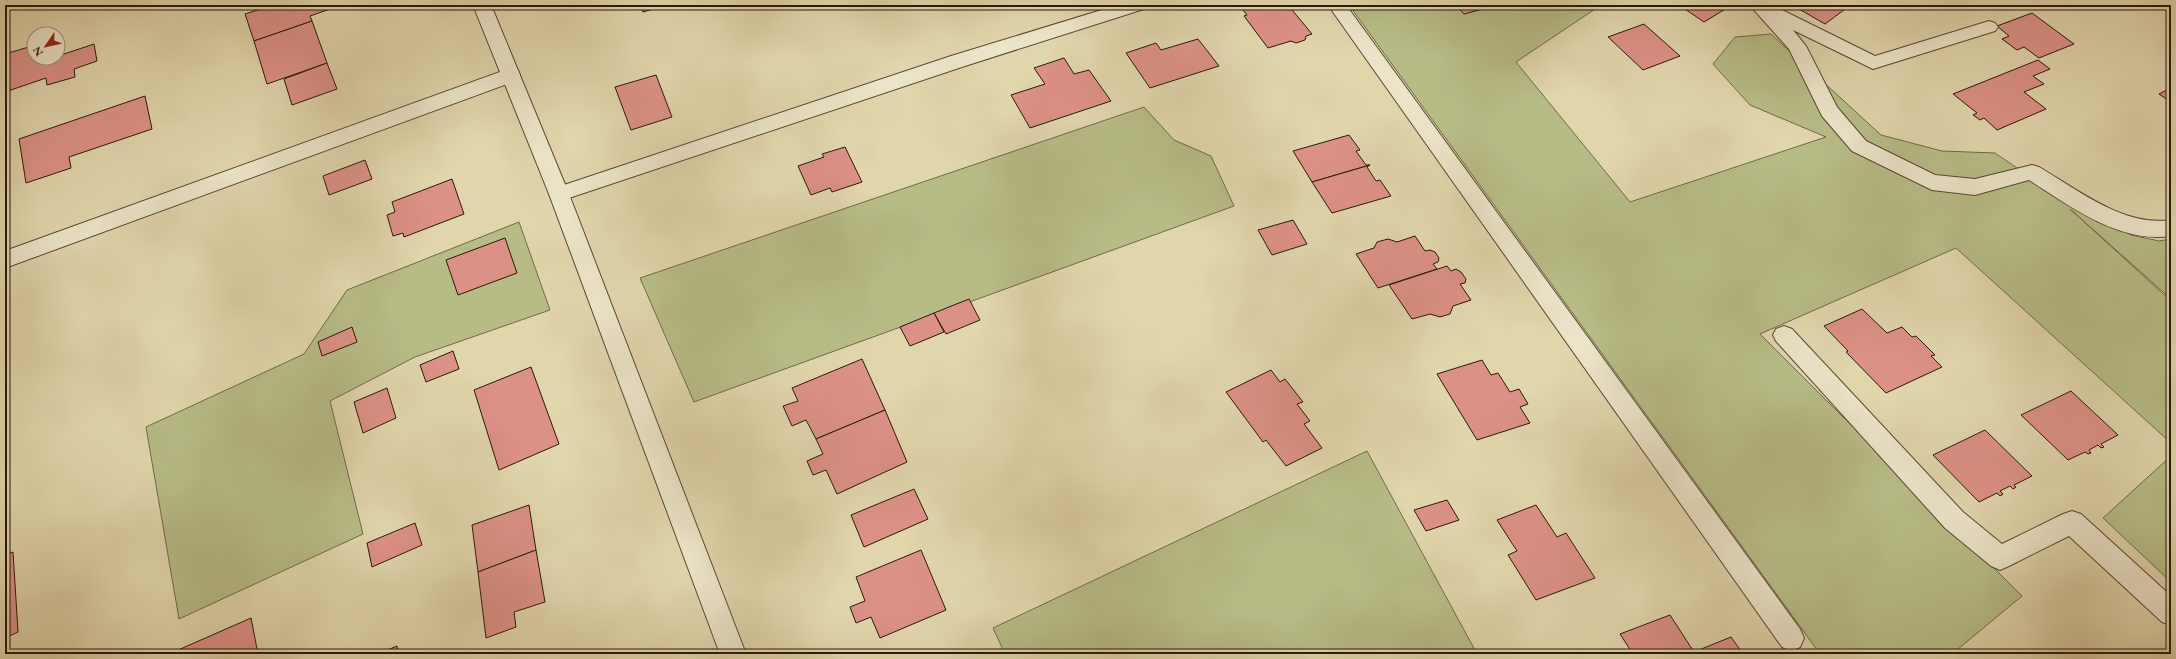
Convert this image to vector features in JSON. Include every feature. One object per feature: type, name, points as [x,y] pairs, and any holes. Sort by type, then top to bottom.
[{"type":"street","points":[[482,5],[559,194],[733,654]]},
{"type":"street","points":[[559,194],[958,61],[1138,5]]},
{"type":"street","points":[[1337,5],[1791,638]]},
{"type":"street","points":[[1759,6],[1873,62],[1989,27]]},
{"type":"street","points":[[1759,6],[1797,46],[1829,111],[1858,146],[1932,182],[1975,187],[2032,172],[2105,215],[2142,230],[2171,228]]},
{"type":"street","points":[[5,260],[511,75]]},
{"type":"street","points":[[1784,335],[1954,520],[2000,558],[2072,522],[2171,613]]},
{"type":"green space","points":[[1349,5],[1601,5],[1516,62],[1630,202],[1826,137],[1750,105],[1713,64],[1735,37],[1771,34],[1881,135],[1942,151],[1995,153],[2051,191],[2131,235],[2159,241],[2171,239],[2171,299],[2070,209],[2171,301],[2171,443],[1956,248],[1760,334],[2022,596],[1952,654],[1820,654]]},
{"type":"green space","points":[[1144,107],[1174,140],[1211,156],[1234,206],[694,402],[640,278]]},
{"type":"green space","points":[[519,222],[550,310],[415,357],[330,401],[363,534],[179,619],[146,427],[304,354],[347,290]]},
{"type":"green space","points":[[1367,451],[1477,654],[1005,654],[993,628]]},
{"type":"green space","points":[[2171,456],[2171,582],[2103,518]]},
{"type":"building","points":[[109,5],[130,5],[109,10]]},
{"type":"building","points":[[273,5],[329,5],[330,9],[310,16],[312,21],[254,41],[245,14]]},
{"type":"building","points":[[640,5],[666,5],[643,12]]},
{"type":"building","points":[[1239,5],[1288,5],[1312,34],[1306,36],[1305,40],[1296,43],[1291,41],[1268,48],[1244,16],[1247,15]]},
{"type":"building","points":[[1456,5],[1498,5],[1464,14]]},
{"type":"building","points":[[1679,5],[1732,5],[1704,22]]},
{"type":"building","points":[[1792,5],[1844,5],[1848,7],[1825,24]]},
{"type":"building","points":[[6,9],[8,26],[5,27],[5,10]]},
{"type":"building","points":[[2032,13],[2074,44],[2039,58],[2024,47],[2017,50],[2002,39],[2009,36],[1997,26]]},
{"type":"building","points":[[312,21],[327,63],[267,84],[254,41]]},
{"type":"building","points":[[1644,24],[1680,56],[1643,70],[1608,37]]},
{"type":"building","points":[[1198,39],[1219,66],[1150,88],[1126,53],[1156,43],[1161,50]]},
{"type":"building","points":[[94,44],[97,61],[74,69],[75,77],[47,85],[46,78],[5,92],[5,54],[26,48],[26,66],[66,66],[66,53]]},
{"type":"building","points":[[1064,58],[1074,74],[1089,70],[1111,101],[1030,128],[1011,95],[1045,84],[1034,68]]},
{"type":"building","points":[[2038,60],[2050,69],[2033,76],[2044,84],[2024,92],[2046,109],[1997,130],[1984,118],[1980,120],[1973,115],[1977,113],[1953,94]]},
{"type":"building","points":[[327,63],[337,89],[292,105],[284,79]]},
{"type":"building","points":[[656,75],[672,117],[631,130],[615,87]]},
{"type":"building","points":[[2171,88],[2171,102],[2159,94]]},
{"type":"building","points":[[145,96],[152,129],[69,157],[71,168],[26,183],[19,139]]},
{"type":"building","points":[[1349,135],[1360,150],[1356,151],[1366,165],[1370,165],[1312,182],[1293,151]]},
{"type":"building","points":[[845,147],[862,182],[832,192],[830,188],[811,195],[798,166],[824,157],[822,154]]},
{"type":"building","points":[[365,160],[372,179],[329,195],[323,176]]},
{"type":"building","points":[[1370,165],[1367,167],[1376,181],[1380,180],[1391,196],[1332,213],[1312,182]]},
{"type":"building","points":[[452,179],[464,214],[404,237],[403,233],[393,236],[387,215],[395,212],[392,202]]},
{"type":"building","points":[[1293,220],[1307,244],[1272,255],[1258,230]]},
{"type":"building","points":[[1415,236],[1425,251],[1430,250],[1435,252],[1439,258],[1438,262],[1433,264],[1437,269],[1378,288],[1356,254],[1374,248],[1377,242],[1388,239],[1397,242]]},
{"type":"building","points":[[505,238],[517,273],[458,295],[446,260]]},
{"type":"building","points":[[1447,266],[1451,271],[1456,269],[1461,272],[1466,279],[1465,283],[1460,284],[1471,300],[1453,306],[1450,314],[1440,317],[1430,314],[1412,319],[1389,285]]},
{"type":"building","points":[[969,299],[980,320],[946,334],[934,313]]},
{"type":"building","points":[[1862,309],[1887,333],[1902,327],[1912,337],[1916,336],[1935,355],[1931,356],[1942,367],[1886,393],[1846,352],[1848,351],[1824,326]]},
{"type":"building","points":[[934,313],[944,332],[910,346],[900,327]]},
{"type":"building","points":[[352,327],[357,342],[322,356],[318,342]]},
{"type":"building","points":[[453,351],[459,369],[426,382],[420,365]]},
{"type":"building","points":[[862,359],[885,410],[816,439],[806,420],[792,426],[783,406],[798,401],[792,388]]},
{"type":"building","points":[[1482,360],[1491,375],[1498,373],[1510,392],[1519,389],[1528,404],[1520,407],[1530,423],[1477,440],[1437,374]]},
{"type":"building","points":[[531,367],[559,444],[499,470],[474,390]]},
{"type":"building","points":[[1271,370],[1280,382],[1285,379],[1303,402],[1297,404],[1310,421],[1304,424],[1322,448],[1286,466],[1266,440],[1263,442],[1226,392]]},
{"type":"building","points":[[387,388],[396,418],[363,433],[354,402]]},
{"type":"building","points":[[2071,391],[2118,435],[2101,444],[2104,447],[2101,448],[2098,445],[2089,450],[2091,453],[2088,454],[2085,452],[2068,460],[2021,415]]},
{"type":"building","points":[[885,410],[907,462],[837,494],[826,470],[813,475],[807,461],[823,454],[816,439]]},
{"type":"building","points":[[1985,430],[2032,476],[2014,485],[2016,487],[2013,489],[2010,486],[2000,491],[2003,494],[2000,496],[1997,493],[1979,502],[1933,455]]},
{"type":"building","points":[[914,489],[928,519],[864,547],[851,515]]},
{"type":"building","points":[[1447,500],[1459,520],[1426,531],[1414,510]]},
{"type":"building","points":[[529,505],[536,550],[478,572],[472,525]]},
{"type":"building","points":[[1536,505],[1557,537],[1566,533],[1595,578],[1536,600],[1508,555],[1517,551],[1497,520]]},
{"type":"building","points":[[415,523],[422,545],[372,567],[367,543]]},
{"type":"building","points":[[536,550],[545,602],[514,612],[516,627],[486,638],[478,572]]},
{"type":"building","points":[[921,550],[946,610],[880,638],[871,617],[856,623],[850,607],[865,601],[856,577]]},
{"type":"building","points":[[13,552],[18,632],[5,638],[5,555]]},
{"type":"building","points":[[1670,615],[1694,652],[1731,637],[1743,654],[1633,654],[1620,634]]},
{"type":"building","points":[[251,618],[258,654],[169,654]]},
{"type":"building","points":[[397,646],[398,654],[378,654]]}]
